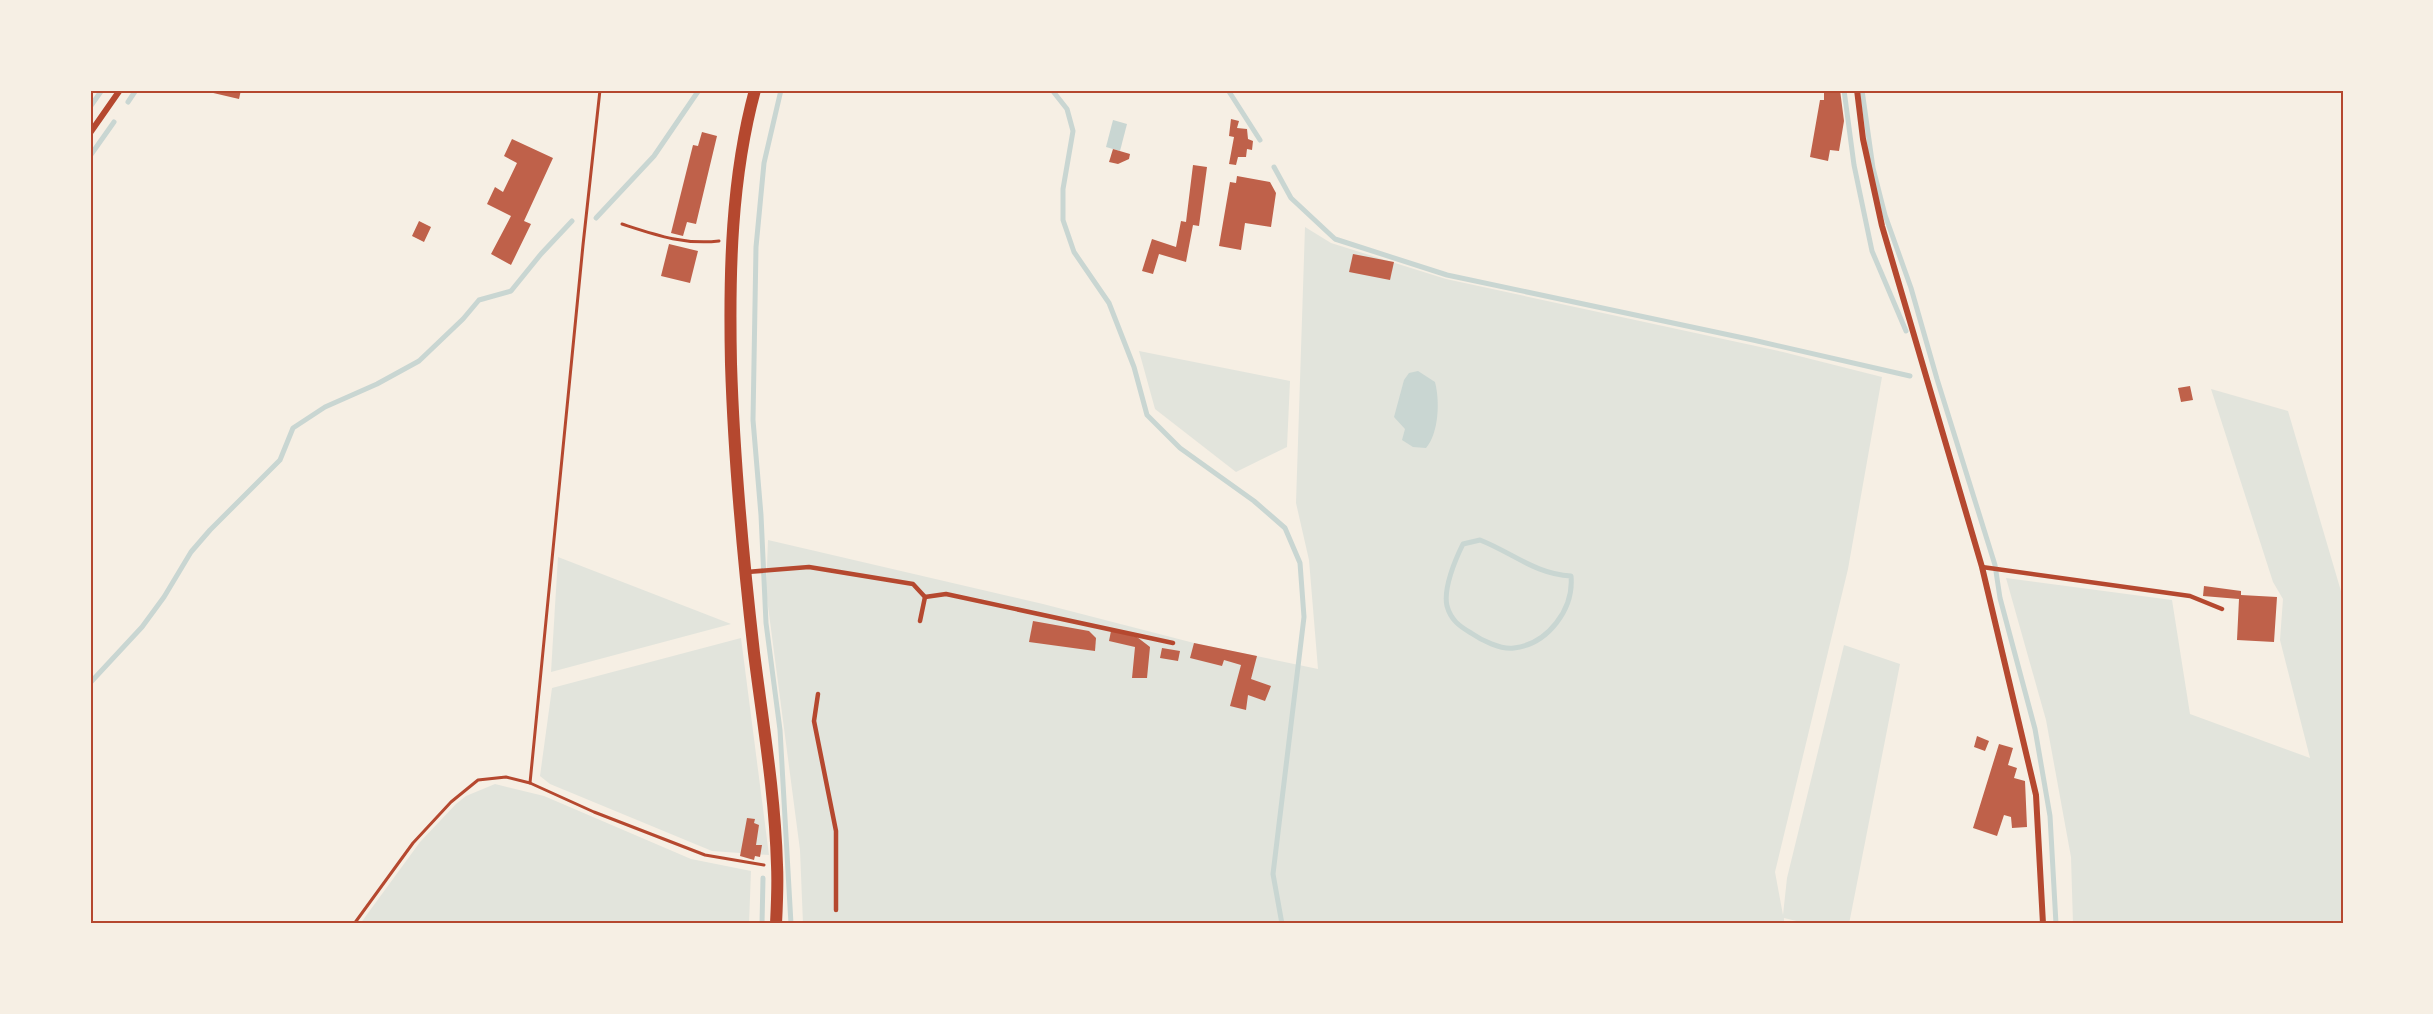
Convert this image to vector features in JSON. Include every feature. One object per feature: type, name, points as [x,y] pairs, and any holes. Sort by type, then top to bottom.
[{"type":"main road","points":[[755,90],[742,154],[733,239],[730,321],[733,430],[744,572],[773,811],[777,866],[776,924]]},
{"type":"street","points":[[90,133],[120,90]]},
{"type":"street","points":[[1857,90],[1863,139],[1882,226],[1982,567],[2036,795],[2042,870],[2043,924]]},
{"type":"lane","points":[[744,572],[809,567],[913,584],[926,597]]},
{"type":"lane","points":[[1982,567],[2190,596],[2222,609]]},
{"type":"lane","points":[[926,597],[946,594],[1173,644]]},
{"type":"lane","points":[[920,621],[926,597]]},
{"type":"lane","points":[[818,694],[814,721],[836,831],[836,910]]},
{"type":"path","points":[[530,783],[582,245],[600,90]]},
{"type":"path","points":[[622,224],[656,235],[697,243],[733,239]]},
{"type":"path","points":[[354,924],[413,843],[451,802],[478,780],[506,777],[530,783],[594,812],[705,855],[777,866]]},
{"type":"shaded area","points":[[1113,120],[1127,124],[1120,151],[1106,147]]},
{"type":"shaded area","points":[[1305,227],[1331,243],[1446,279],[1783,352],[1882,377],[1848,569],[1775,872],[1783,915],[1787,878],[1844,645],[1900,664],[1849,924],[1809,924],[1784,918],[1784,924],[803,924],[800,850],[766,591],[768,540],[1043,604],[1194,643],[1318,669],[1309,560],[1296,503]]},
{"type":"shaded area","points":[[1139,351],[1290,381],[1287,447],[1236,472],[1155,409]]},
{"type":"shaded area","points":[[1418,371],[1435,382],[1438,398],[1436,426],[1426,448],[1413,447],[1402,440],[1405,429],[1394,417],[1404,380],[1409,373]]},
{"type":"shaded area","points":[[2211,389],[2288,411],[2343,598],[2343,924],[2073,924],[2071,857],[2046,720],[2006,578],[2172,600],[2190,714],[2310,758],[2280,640],[2283,599],[2273,582]]},
{"type":"shaded area","points":[[558,557],[731,624],[551,672]]},
{"type":"shaded area","points":[[741,638],[769,855],[712,851],[550,784],[540,776],[552,688]]},
{"type":"shaded area","points":[[495,784],[544,796],[691,859],[751,871],[749,924],[360,924],[420,842],[456,804],[466,796]]},
{"type":"building","points":[[210,90],[241,90],[239,99],[209,92]]},
{"type":"building","points":[[1820,90],[1840,90],[1844,121],[1839,151],[1830,150],[1828,161],[1810,157],[1820,100],[1824,100],[1824,93],[1820,93]]},
{"type":"building","points":[[1231,119],[1239,121],[1237,128],[1247,129],[1248,139],[1253,141],[1252,150],[1247,149],[1246,157],[1238,157],[1236,165],[1229,164],[1234,137],[1229,136]]},
{"type":"building","points":[[702,132],[717,136],[696,224],[687,222],[683,236],[671,233],[693,145],[698,146]]},
{"type":"building","points":[[512,139],[553,158],[524,221],[531,224],[511,265],[491,254],[511,216],[487,204],[495,187],[503,192],[517,163],[504,156]]},
{"type":"building","points":[[1113,149],[1130,154],[1129,159],[1118,164],[1109,162]]},
{"type":"building","points":[[1193,165],[1207,167],[1199,226],[1193,225],[1186,262],[1159,254],[1153,274],[1142,271],[1152,239],[1176,247],[1181,221],[1186,222]]},
{"type":"building","points":[[1237,176],[1270,182],[1276,193],[1271,227],[1245,223],[1241,250],[1219,246],[1230,182],[1236,183]]},
{"type":"building","points":[[419,221],[431,227],[424,242],[412,236]]},
{"type":"building","points":[[669,244],[698,251],[690,283],[661,276]]},
{"type":"building","points":[[1353,254],[1394,262],[1390,280],[1349,272]]},
{"type":"building","points":[[2190,386],[2193,400],[2181,402],[2178,388]]},
{"type":"building","points":[[2204,586],[2241,591],[2241,595],[2277,597],[2274,642],[2237,640],[2239,599],[2203,596]]},
{"type":"building","points":[[1033,621],[1089,631],[1096,638],[1095,651],[1029,642]]},
{"type":"building","points":[[1111,631],[1137,637],[1150,647],[1147,678],[1132,678],[1135,647],[1109,641]]},
{"type":"building","points":[[1194,643],[1257,656],[1251,679],[1271,686],[1265,701],[1248,695],[1246,710],[1230,706],[1241,665],[1224,660],[1222,666],[1190,658]]},
{"type":"building","points":[[1162,648],[1180,651],[1178,661],[1160,658]]},
{"type":"building","points":[[1977,736],[1989,741],[1985,751],[1974,747]]},
{"type":"building","points":[[1999,744],[2013,748],[2008,765],[2017,768],[2014,778],[2025,781],[2027,827],[2012,828],[2011,817],[2004,815],[1997,836],[1973,828]]},
{"type":"building","points":[[747,818],[755,819],[754,823],[759,825],[756,845],[762,845],[760,857],[755,856],[754,860],[740,856]]},
{"type":"waterway","points":[[90,107],[102,90]]},
{"type":"waterway","points":[[128,102],[136,90]]},
{"type":"waterway","points":[[596,218],[654,156],[699,90]]},
{"type":"waterway","points":[[781,90],[764,163],[756,247],[753,420],[761,515],[766,623],[780,730],[791,924]]},
{"type":"waterway","points":[[1052,90],[1067,109],[1073,131],[1063,189],[1063,220],[1074,252],[1109,303],[1134,367],[1147,415],[1180,448],[1254,501],[1285,528],[1300,563],[1304,617],[1273,874],[1282,924]]},
{"type":"waterway","points":[[1228,90],[1260,140]]},
{"type":"waterway","points":[[1844,90],[1854,165],[1872,251],[1906,331]]},
{"type":"waterway","points":[[1862,90],[1873,168],[1885,215],[1911,288],[1995,565],[2000,598],[2035,729],[2050,816],[2056,924]]},
{"type":"waterway","points":[[90,156],[114,122]]},
{"type":"waterway","points":[[1274,167],[1291,198],[1335,239],[1447,275],[1910,376]]},
{"type":"waterway","points":[[90,683],[142,627],[164,597],[191,552],[280,460],[293,428],[325,407],[377,384],[419,361],[463,319],[479,300],[511,291],[572,221]]},
{"type":"waterway","points":[[1480,540],[1535,567],[1571,576],[1571,588],[1563,612],[1548,632],[1538,640],[1514,648],[1497,646],[1463,628],[1451,615],[1446,599],[1453,566],[1463,544],[1480,540]]},
{"type":"waterway","points":[[762,924],[763,878]]}]
